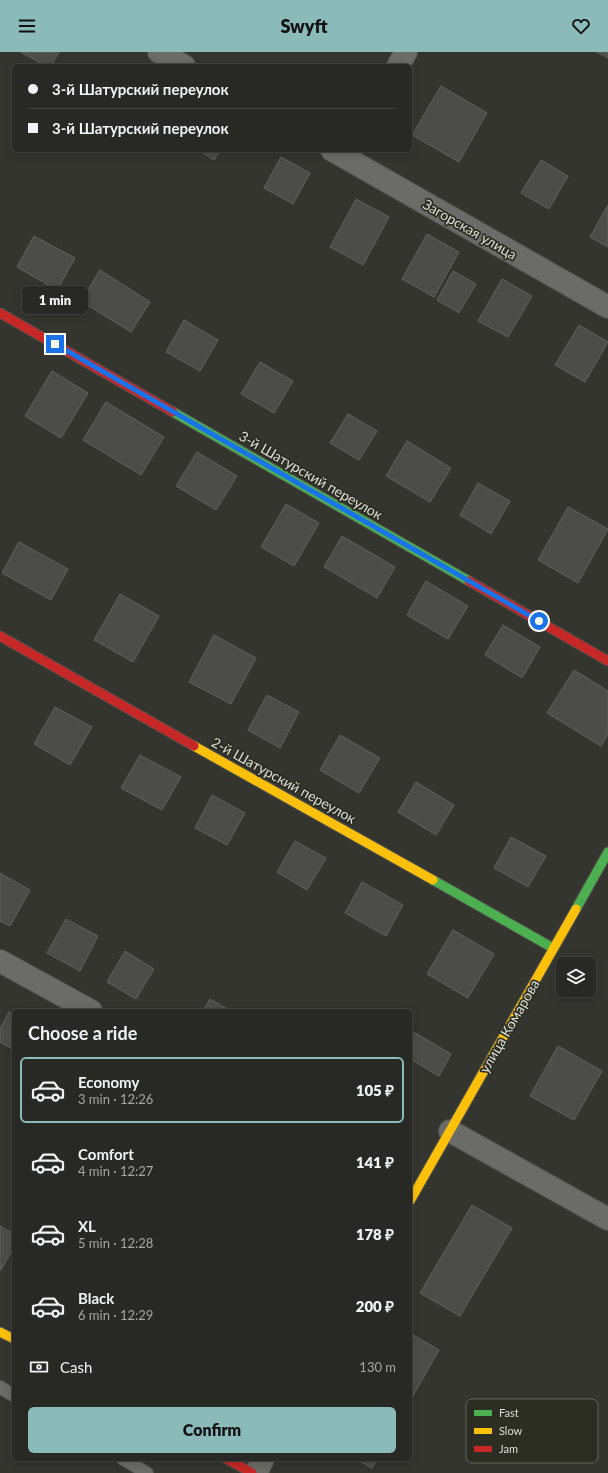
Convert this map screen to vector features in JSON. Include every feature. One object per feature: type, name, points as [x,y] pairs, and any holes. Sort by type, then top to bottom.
[{"type":"street","points":[[159,52],[180,64]]},
{"type":"street","points":[[399,64],[406,52]]},
{"type":"street","name":"Загорская улица","points":[[343,153],[608,307]]},
{"type":"street","name":"3-й Шатурский переулок","points":[[0,313],[608,661]]},
{"type":"street","name":"2-й Шатурский переулок","points":[[0,636],[553,948]]},
{"type":"street","name":"улица Комарова","points":[[412,1193],[450,1131],[608,852]]},
{"type":"street","points":[[0,961],[87,1009]]},
{"type":"street","points":[[450,1131],[608,1219]]},
{"type":"street","points":[[0,1332],[12,1339]]},
{"type":"street","points":[[231,1461],[252,1473]]},
{"type":"street","points":[[256,1473],[263,1461]]},
{"type":"lane","points":[[0,1387],[12,1395]]},
{"type":"lane","points":[[126,1461],[147,1473]]},
{"type":"building","points":[[21,52],[59,52],[52,64],[42,64]]},
{"type":"building","points":[[597,52],[608,52],[608,58]]},
{"type":"building","points":[[441,86],[487,113],[459,162],[412,135]]},
{"type":"building","points":[[201,152],[220,152],[214,160]]},
{"type":"building","points":[[281,157],[310,173],[293,204],[264,188]]},
{"type":"building","points":[[541,160],[568,176],[549,209],[521,193]]},
{"type":"building","points":[[356,199],[389,217],[363,265],[330,247]]},
{"type":"building","points":[[608,205],[608,247],[590,237]]},
{"type":"building","points":[[427,234],[459,252],[434,297],[402,279]]},
{"type":"building","points":[[34,236],[75,258],[57,290],[17,267]]},
{"type":"building","points":[[100,270],[150,302],[131,332],[81,301]]},
{"type":"building","points":[[453,271],[476,284],[459,313],[437,300]]},
{"type":"building","points":[[502,279],[532,296],[508,337],[478,321]]},
{"type":"building","points":[[184,320],[218,340],[200,371],[166,352]]},
{"type":"building","points":[[579,325],[608,342],[585,382],[555,365]]},
{"type":"building","points":[[260,362],[293,381],[274,413],[241,394]]},
{"type":"building","points":[[52,371],[88,393],[61,438],[25,416]]},
{"type":"building","points":[[106,402],[164,437],[141,475],[83,440]]},
{"type":"building","points":[[348,414],[377,431],[359,460],[330,443]]},
{"type":"building","points":[[407,441],[451,468],[430,502],[386,476]]},
{"type":"building","points":[[197,452],[237,476],[216,510],[176,486]]},
{"type":"building","points":[[478,483],[510,501],[491,534],[460,515]]},
{"type":"building","points":[[286,504],[319,523],[294,566],[261,547]]},
{"type":"building","points":[[568,507],[608,529],[578,583],[538,560]]},
{"type":"building","points":[[342,536],[395,567],[377,598],[324,567]]},
{"type":"building","points":[[19,542],[68,569],[51,600],[2,573]]},
{"type":"building","points":[[426,581],[468,606],[448,639],[407,615]]},
{"type":"building","points":[[120,594],[159,616],[133,662],[94,640]]},
{"type":"building","points":[[503,625],[540,647],[522,678],[485,655]]},
{"type":"building","points":[[214,635],[256,658],[231,704],[189,682]]},
{"type":"building","points":[[574,670],[608,691],[608,734],[601,746],[547,713]]},
{"type":"building","points":[[267,695],[299,712],[280,748],[248,730]]},
{"type":"building","points":[[55,707],[92,727],[70,765],[34,744]]},
{"type":"building","points":[[340,735],[380,758],[359,793],[320,770]]},
{"type":"building","points":[[140,755],[181,777],[162,810],[121,788]]},
{"type":"building","points":[[416,782],[454,805],[436,835],[398,812]]},
{"type":"building","points":[[212,795],[245,813],[227,845],[195,828]]},
{"type":"building","points":[[511,837],[546,856],[528,887],[494,868]]},
{"type":"building","points":[[295,841],[326,858],[307,890],[277,872]]},
{"type":"building","points":[[0,873],[30,890],[10,926],[0,921]]},
{"type":"building","points":[[362,882],[403,905],[386,936],[345,913]]},
{"type":"building","points":[[66,919],[98,936],[80,971],[47,953]]},
{"type":"building","points":[[453,930],[494,954],[468,998],[427,974]]},
{"type":"building","points":[[125,951],[154,969],[136,999],[107,982]]},
{"type":"building","points":[[210,999],[228,1009],[204,1009]]},
{"type":"building","points":[[9,1012],[12,1013],[12,1049],[0,1042],[0,1029]]},
{"type":"building","points":[[412,1031],[451,1054],[439,1076],[412,1060]]},
{"type":"building","points":[[558,1046],[602,1071],[574,1120],[530,1096]]},
{"type":"building","points":[[472,1205],[512,1228],[460,1316],[420,1293]]},
{"type":"building","points":[[0,1226],[12,1233],[12,1251],[0,1270]]},
{"type":"building","points":[[412,1334],[439,1350],[412,1397]]},
{"type":"building","points":[[360,1461],[376,1461],[372,1468]]},
{"type":"traffic: fast","points":[[173,412],[469,581]]},
{"type":"traffic: fast","points":[[576,909],[608,852]]},
{"type":"traffic: fast","points":[[433,880],[553,948]]},
{"type":"traffic: slow","points":[[194,746],[433,880]]},
{"type":"traffic: slow","points":[[412,1197],[576,909]]},
{"type":"traffic: slow","points":[[0,1332],[12,1338]]},
{"type":"traffic: jam","points":[[0,313],[173,412]]},
{"type":"traffic: jam","points":[[469,581],[608,661]]},
{"type":"traffic: jam","points":[[0,636],[194,746]]},
{"type":"traffic: jam","points":[[231,1461],[252,1473]]},
{"type":"route","points":[[55,344],[539,621]]}]
